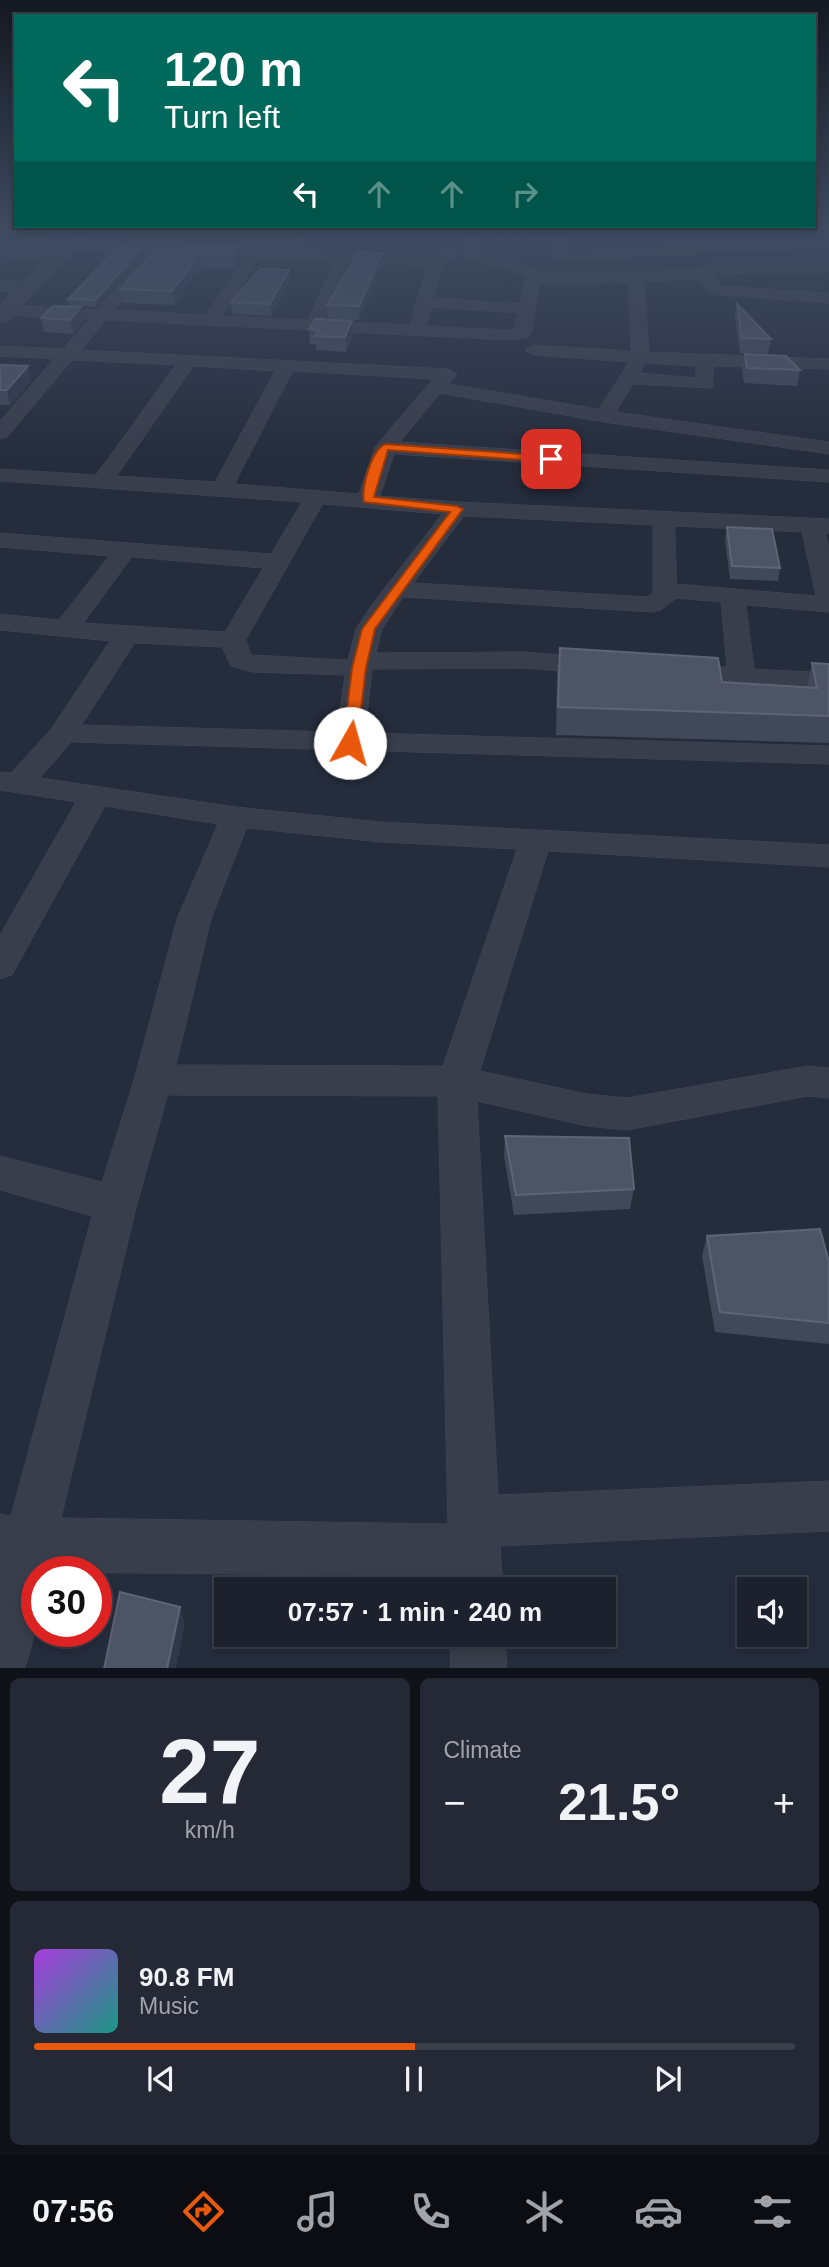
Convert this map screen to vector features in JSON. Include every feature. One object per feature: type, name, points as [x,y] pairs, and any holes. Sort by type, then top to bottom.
[{"type":"street","points":[[0,433],[71,354],[108,308]]},
{"type":"street","points":[[102,482],[192,360],[224,308]]},
{"type":"street","points":[[314,325],[322,308]]},
{"type":"street","points":[[417,332],[424,308]]},
{"type":"street","points":[[4,313],[217,320],[417,332],[522,333],[527,309],[510,308]]},
{"type":"street","points":[[604,416],[640,358],[637,308]]},
{"type":"street","points":[[135,357],[162,318]]},
{"type":"street","points":[[368,500],[375,468],[385,447],[441,380],[469,334]]},
{"type":"street","points":[[534,350],[640,358],[829,364]]},
{"type":"street","points":[[0,351],[288,365],[441,380],[604,416],[829,448]]},
{"type":"street","points":[[628,377],[705,384],[705,361]]},
{"type":"street","points":[[222,489],[255,421],[288,365]]},
{"type":"street","points":[[762,440],[775,473]]},
{"type":"street","points":[[385,447],[829,475]]},
{"type":"street","points":[[0,475],[317,496],[457,509],[821,525],[829,603],[666,590]]},
{"type":"street","points":[[233,640],[317,496]]},
{"type":"street","points":[[350,743],[360,665],[369,629],[457,509]]},
{"type":"street","points":[[398,589],[642,606],[661,601],[666,590],[664,517]]},
{"type":"street","points":[[0,565],[9,541],[280,562]]},
{"type":"street","points":[[66,629],[125,551]]},
{"type":"street","points":[[733,595],[741,676]]},
{"type":"street","points":[[0,622],[127,635],[233,640]]},
{"type":"street","points":[[9,783],[63,733],[127,635]]},
{"type":"street","points":[[233,640],[240,660],[252,664],[360,665],[524,660],[829,681]]},
{"type":"street","points":[[63,733],[350,743],[601,746],[829,755]]},
{"type":"street","points":[[9,783],[236,817],[381,832],[829,856]]},
{"type":"street","points":[[5,948],[95,796]]},
{"type":"street","points":[[0,1659],[15,1542],[153,1080],[194,919],[236,817]]},
{"type":"street","points":[[474,1554],[457,1081],[536,840]]},
{"type":"street","points":[[153,1080],[457,1081],[587,1110],[627,1114],[808,1081],[829,1083]]},
{"type":"street","points":[[0,1173],[116,1204]]},
{"type":"street","points":[[15,1542],[474,1554],[829,1506]]},
{"type":"street","points":[[478,1647],[479,1668]]},
{"type":"building","points":[[51,308],[80,308],[70,320],[41,318]]},
{"type":"building","points":[[738,308],[741,308],[771,339],[742,338]]},
{"type":"building","points":[[315,319],[352,321],[345,337],[315,336],[319,330],[309,329]]},
{"type":"building","points":[[745,354],[786,356],[800,370],[747,368]]},
{"type":"building","points":[[0,365],[28,366],[7,390],[0,390]]},
{"type":"building","points":[[727,527],[772,529],[780,568],[732,566]]},
{"type":"building","points":[[560,648],[718,658],[722,682],[817,688],[812,663],[829,664],[829,716],[558,707]]},
{"type":"building","points":[[505,1136],[629,1138],[634,1189],[516,1195]]},
{"type":"building","points":[[820,1229],[829,1262],[829,1323],[720,1312],[707,1236]]},
{"type":"building","points":[[120,1592],[180,1607],[167,1668],[104,1668],[109,1647],[112,1647],[112,1630]]},
{"type":"route","points":[[350,743],[359,668],[369,629],[383,606],[457,509],[368,500],[375,468],[385,447],[551,459]]}]
